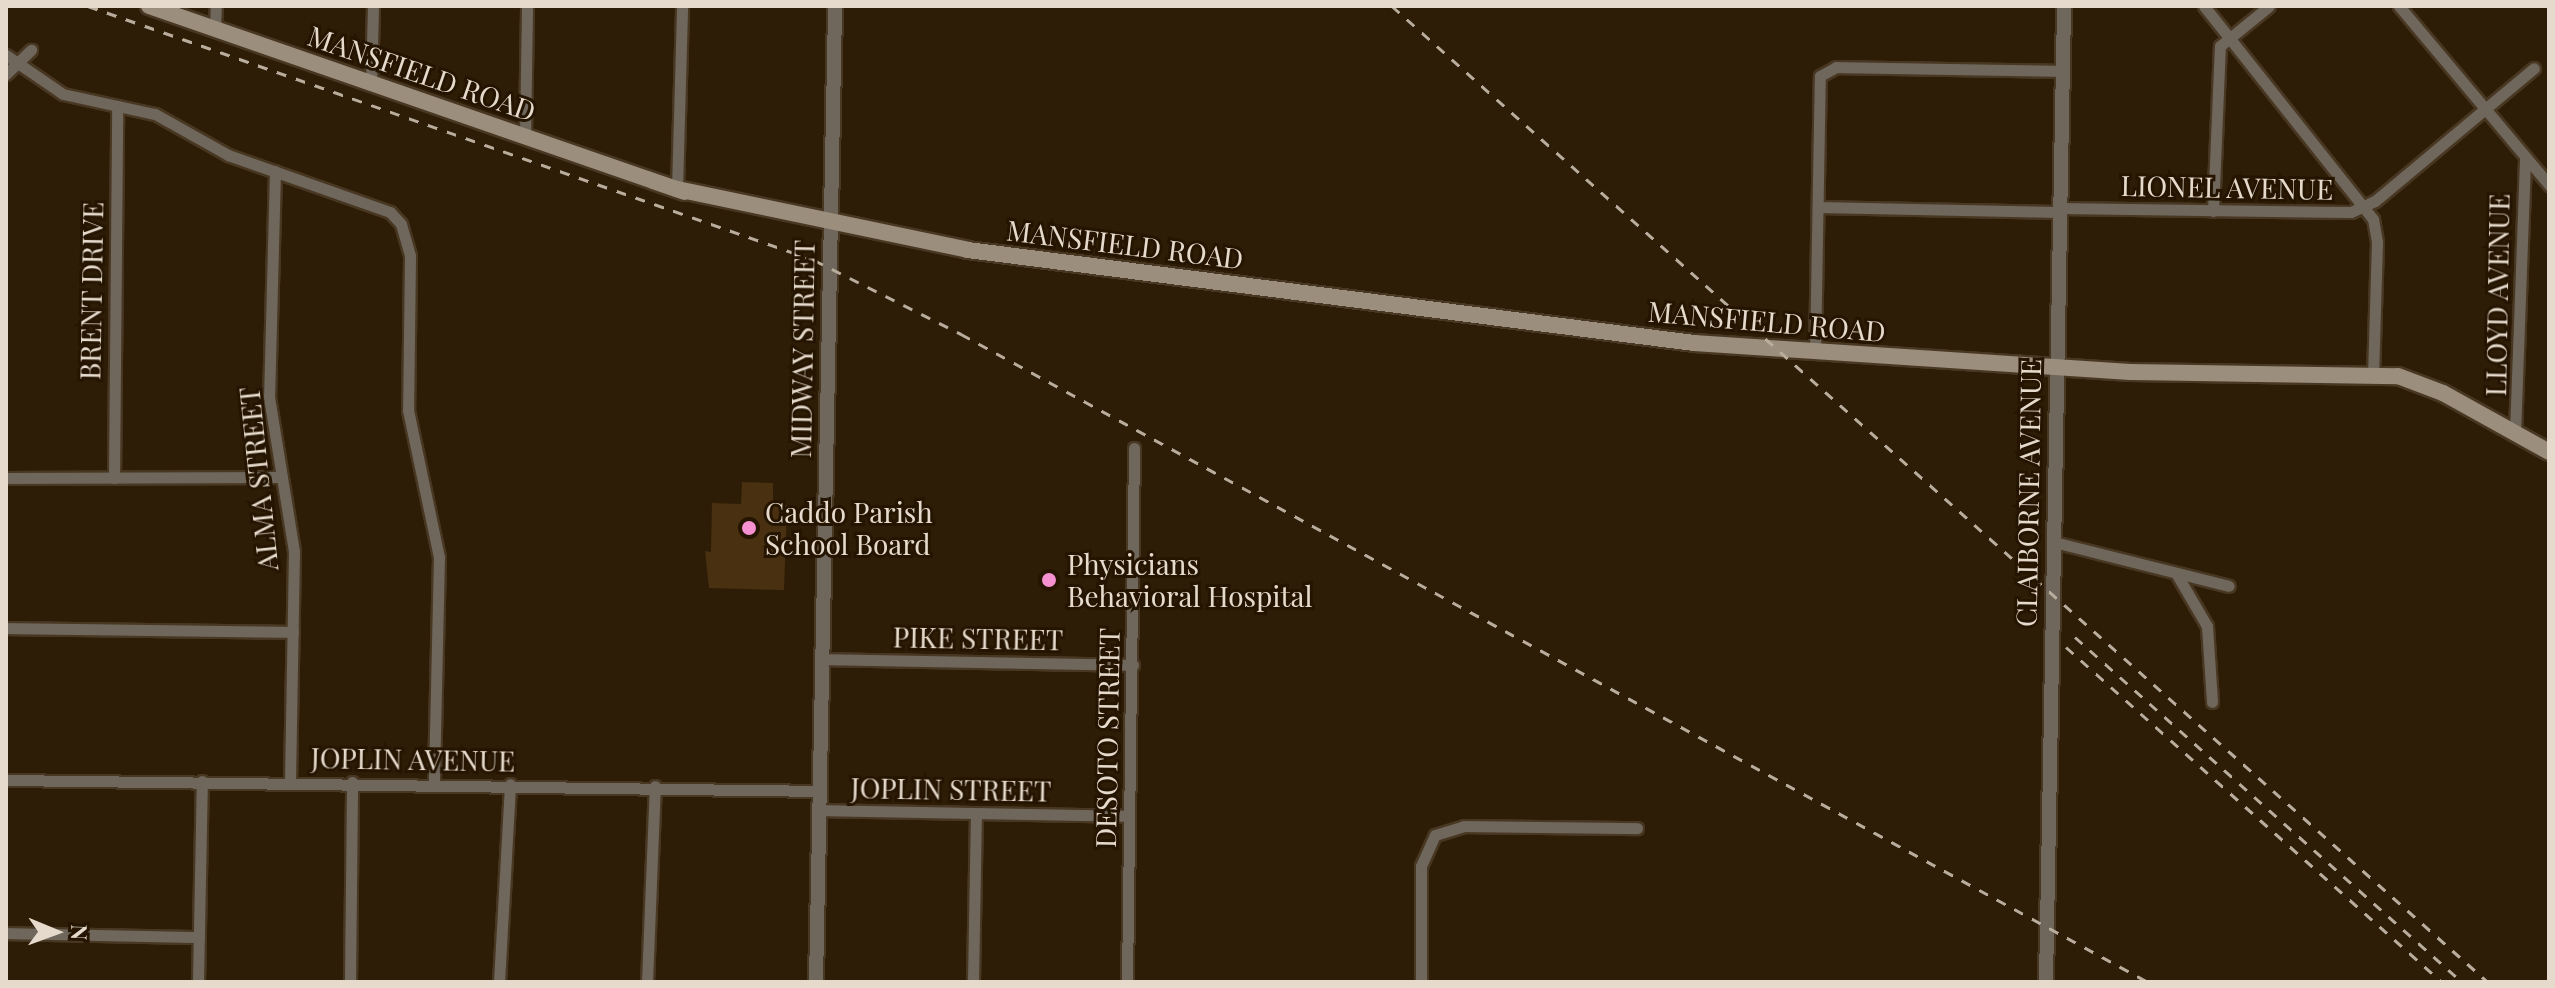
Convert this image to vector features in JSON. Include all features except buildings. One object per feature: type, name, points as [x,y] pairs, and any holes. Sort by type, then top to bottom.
[{"type":"main road","name":"MANSFIELD ROAD","points":[[149,6],[677,189],[830,229],[968,250],[1636,337],[1815,353],[2057,368],[2373,375],[2419,381],[2549,452]]},
{"type":"street","points":[[215,29],[216,6]]},
{"type":"street","points":[[371,83],[373,6]]},
{"type":"street","points":[[525,136],[527,6]]},
{"type":"street","points":[[677,189],[682,6]]},
{"type":"street","name":"MIDWAY STREET","points":[[816,982],[835,6]]},
{"type":"street","name":"CLAIBORNE AVENUE","points":[[2046,982],[2064,6]]},
{"type":"street","points":[[2204,6],[2373,219],[2377,242],[2373,375]]},
{"type":"street","points":[[2213,211],[2218,53],[2228,37],[2269,6]]},
{"type":"street","points":[[2399,6],[2483,111],[2549,185]]},
{"type":"street","points":[[6,74],[31,50]]},
{"type":"street","points":[[6,55],[63,94],[167,119],[206,144],[390,212],[401,224],[410,256],[408,410],[439,557],[434,783]]},
{"type":"street","points":[[1815,353],[1820,76],[1836,67],[2063,71]]},
{"type":"street","name":"LIONEL AVENUE","points":[[1818,207],[2213,211],[2363,208],[2534,68]]},
{"type":"street","name":"BRENT DRIVE","points":[[114,478],[117,106]]},
{"type":"street","name":"LLOYD AVENUE","points":[[2515,433],[2525,158]]},
{"type":"street","name":"ALMA STREET","points":[[275,171],[269,397],[292,531],[290,781]]},
{"type":"street","name":"DESOTO STREET","points":[[1127,982],[1134,448]]},
{"type":"street","points":[[6,478],[281,477]]},
{"type":"street","points":[[2054,542],[2229,586]]},
{"type":"street","points":[[2176,573],[2207,626],[2212,702]]},
{"type":"street","points":[[6,628],[293,632]]},
{"type":"street","name":"PIKE STREET","points":[[822,659],[1133,665]]},
{"type":"street","name":"JOPLIN AVENUE","points":[[6,780],[290,781],[820,791]]},
{"type":"street","points":[[198,982],[202,781]]},
{"type":"street","points":[[350,982],[352,782]]},
{"type":"street","points":[[499,982],[510,784]]},
{"type":"street","points":[[647,982],[655,786]]},
{"type":"street","name":"JOPLIN STREET","points":[[819,810],[1129,816]]},
{"type":"street","points":[[973,982],[976,814]]},
{"type":"street","points":[[1421,982],[1421,866],[1429,841],[1464,826],[1637,828]]},
{"type":"street","points":[[6,933],[199,937]]},
{"type":"railway","points":[[88,6],[814,260],[961,334],[2148,982]]},
{"type":"railway","points":[[1392,6],[2488,982]]},
{"type":"railway","points":[[2075,637],[2462,982]]},
{"type":"railway","points":[[2066,647],[2442,982]]},
{"type":"place","name":"Caddo Parish School Board","points":[[749,528]]},
{"type":"place","name":"Physicians Behavioral Hospital","points":[[1049,580]]}]
